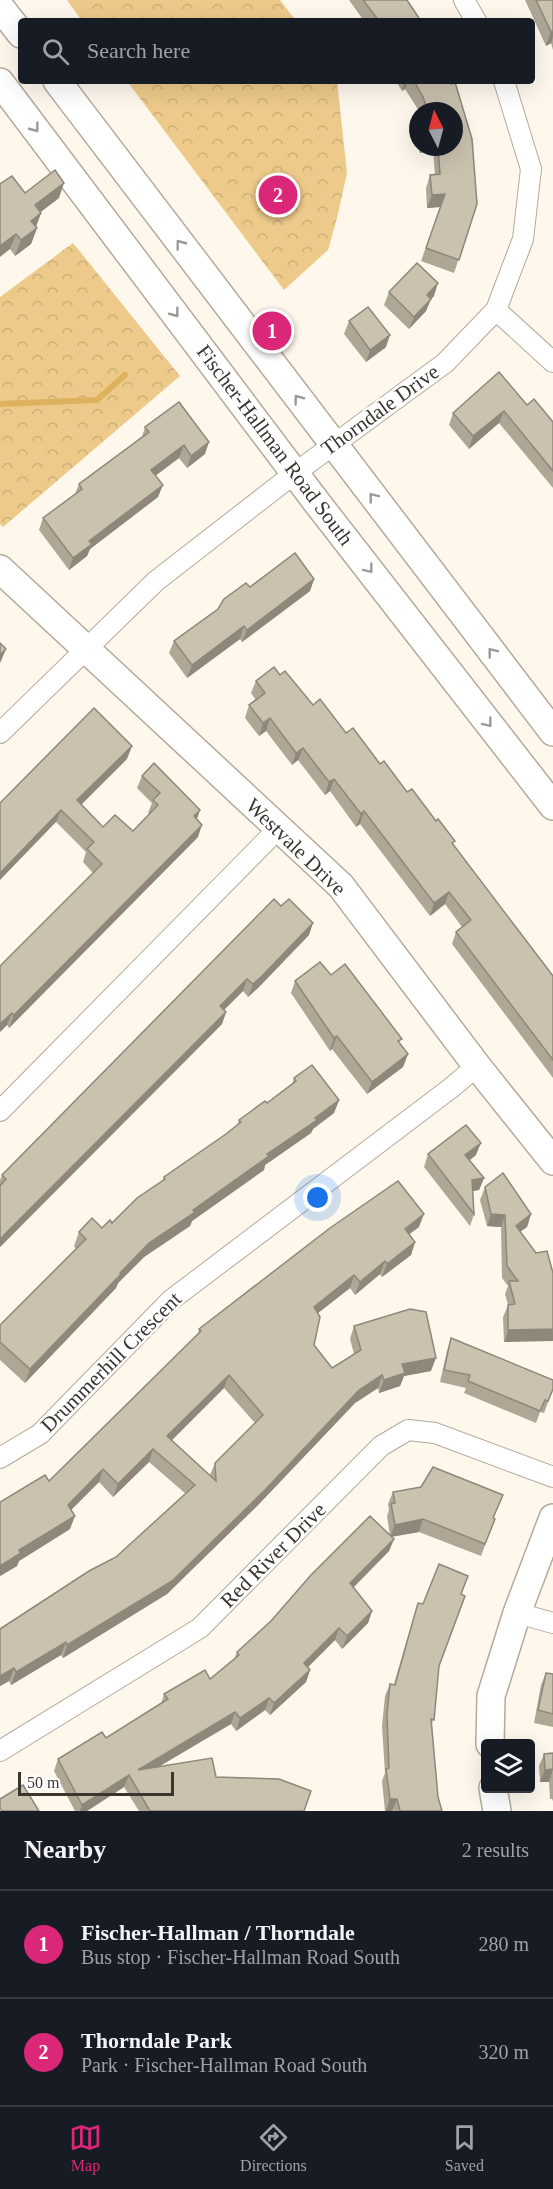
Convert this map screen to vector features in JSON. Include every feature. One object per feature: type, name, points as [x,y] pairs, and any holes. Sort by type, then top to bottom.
[{"type":"main road","points":[[0,7],[18,30]]},
{"type":"main road","name":"Fischer-Hallman Road South","points":[[0,82],[295,472],[553,807]]},
{"type":"main road","points":[[59,84],[553,732]]},
{"type":"main road","name":"Westvale Drive","points":[[0,569],[86,646],[341,886],[477,1066],[553,1161]]},
{"type":"main road","points":[[490,1739],[491,1696],[517,1613],[553,1518]]},
{"type":"main road","points":[[494,1793],[497,1811]]},
{"type":"street","points":[[464,0],[474,18]]},
{"type":"street","name":"Thorndale Drive","points":[[0,733],[86,646],[156,581],[295,472],[445,363],[496,310],[523,239],[531,169],[505,84]]},
{"type":"street","points":[[496,310],[553,362]]},
{"type":"street","points":[[0,1111],[278,829]]},
{"type":"street","name":"Drummerhill Crescent","points":[[0,1458],[40,1434],[171,1300],[452,1088],[477,1066]]},
{"type":"street","name":"Red River Drive","points":[[0,1751],[200,1628],[381,1446],[408,1430],[435,1433],[553,1478]]},
{"type":"street","points":[[517,1613],[553,1623]]},
{"type":"green space","points":[[67,0],[280,0],[294,18],[80,18]]},
{"type":"green space","points":[[129,84],[337,84],[347,173],[337,218],[328,250],[284,290]]},
{"type":"green space","points":[[73,243],[180,376],[3,527],[0,524],[0,297]]},
{"type":"building","points":[[363,0],[407,0],[419,18],[377,18]]},
{"type":"building","points":[[536,0],[553,0],[553,31],[551,32]]},
{"type":"building","points":[[416,84],[456,84],[461,102],[425,102]]},
{"type":"building","points":[[463,109],[472,139],[477,204],[459,260],[426,248],[445,194],[432,195],[430,175],[440,174],[439,156],[463,156]]},
{"type":"building","points":[[55,170],[64,183],[35,205],[41,213],[31,221],[37,228],[21,240],[16,234],[0,246],[0,184],[12,176],[25,193]]},
{"type":"building","points":[[417,263],[438,283],[427,295],[431,299],[414,317],[389,292]]},
{"type":"building","points":[[368,307],[390,335],[370,350],[349,321]]},
{"type":"building","points":[[499,372],[527,405],[534,399],[553,422],[553,471],[504,411],[473,436],[453,413]]},
{"type":"building","points":[[179,402],[209,442],[191,456],[184,445],[151,470],[163,485],[89,541],[92,544],[73,558],[43,518],[82,489],[79,484],[149,432],[145,427]]},
{"type":"building","points":[[295,553],[314,579],[247,630],[244,626],[192,665],[174,641],[218,609],[224,599],[246,583],[250,587]]},
{"type":"building","points":[[0,643],[6,649],[0,655]]},
{"type":"building","points":[[274,667],[280,675],[285,671],[313,705],[320,699],[346,733],[353,728],[380,764],[384,761],[407,792],[412,789],[436,821],[438,819],[455,841],[452,843],[553,976],[553,1060],[456,932],[471,920],[449,892],[434,903],[364,811],[361,814],[334,779],[329,782],[303,748],[296,753],[270,718],[263,723],[249,705],[265,693],[256,681]]},
{"type":"building","points":[[94,708],[132,746],[77,800],[103,827],[115,815],[133,831],[158,805],[153,800],[160,793],[142,776],[154,763],[200,810],[194,816],[202,825],[14,1015],[12,1013],[0,1024],[0,966],[102,864],[87,849],[94,842],[61,810],[0,873],[0,803]]},
{"type":"building","points":[[274,899],[281,906],[289,899],[313,923],[262,976],[253,984],[247,979],[220,1006],[226,1012],[0,1239],[0,1186],[6,1179],[2,1175]]},
{"type":"building","points":[[320,962],[331,975],[345,964],[402,1039],[398,1041],[408,1054],[372,1082],[337,1036],[334,1038],[295,981]]},
{"type":"building","points":[[312,1065],[339,1100],[315,1118],[317,1120],[267,1154],[269,1156],[193,1210],[195,1212],[149,1243],[30,1369],[0,1342],[0,1325],[86,1239],[79,1232],[92,1218],[102,1228],[110,1220],[112,1223],[137,1198],[226,1134],[241,1122],[239,1120],[296,1081],[294,1078]]},
{"type":"building","points":[[466,1125],[481,1143],[465,1155],[484,1178],[472,1180],[474,1214],[428,1154]]},
{"type":"building","points":[[503,1173],[531,1214],[516,1226],[536,1253],[547,1251],[553,1273],[553,1329],[508,1330],[508,1305],[515,1304],[509,1281],[518,1281],[507,1266],[505,1215],[491,1214],[485,1187]]},
{"type":"building","points":[[398,1181],[424,1214],[405,1229],[415,1242],[387,1264],[385,1261],[360,1282],[354,1275],[314,1307],[320,1317],[314,1345],[332,1368],[361,1350],[354,1326],[410,1309],[426,1312],[436,1358],[402,1364],[405,1373],[384,1380],[382,1375],[359,1390],[264,1491],[172,1581],[67,1645],[66,1642],[16,1672],[14,1668],[0,1676],[0,1629],[89,1571],[116,1557],[195,1485],[153,1449],[118,1484],[103,1469],[68,1505],[75,1516],[19,1550],[21,1553],[0,1566],[0,1502],[45,1475],[49,1481],[201,1331],[199,1329],[330,1228]],"holes":[[[229,1375],[263,1415],[215,1463],[216,1481],[167,1436]]]},
{"type":"building","points":[[451,1338],[553,1380],[553,1389],[548,1401],[545,1400],[540,1411],[468,1381],[470,1375],[444,1370]]},
{"type":"building","points":[[433,1467],[503,1495],[485,1544],[423,1519],[395,1525],[391,1504],[395,1503],[393,1492],[421,1487]]},
{"type":"building","points":[[370,1516],[394,1539],[350,1583],[372,1611],[347,1636],[339,1628],[304,1663],[310,1670],[274,1703],[269,1698],[240,1718],[235,1712],[138,1770],[212,1758],[216,1777],[279,1779],[311,1791],[304,1811],[150,1811],[129,1775],[82,1805],[58,1759],[102,1732],[106,1738],[168,1699],[164,1694],[205,1670],[210,1679],[239,1655],[237,1652],[271,1621],[311,1575]]},
{"type":"building","points":[[439,1564],[468,1576],[461,1594],[465,1596],[439,1666],[434,1720],[431,1719],[438,1797],[442,1811],[400,1811],[397,1799],[390,1799],[386,1769],[389,1768],[387,1714],[390,1684],[395,1685],[418,1603],[423,1604]]},
{"type":"building","points":[[546,1673],[553,1674],[553,1714],[538,1710]]},
{"type":"building","points":[[553,1753],[553,1769],[545,1770],[544,1754]]},
{"type":"building","points":[[23,1785],[39,1811],[2,1811],[0,1799]]},
{"type":"waterway","points":[[0,404],[97,400],[125,375]]},
{"type":"place","name":"Thorndale Park","points":[[278,195]]},
{"type":"place","name":"Fischer-Hallman / Thorndale","points":[[272,331]]}]
